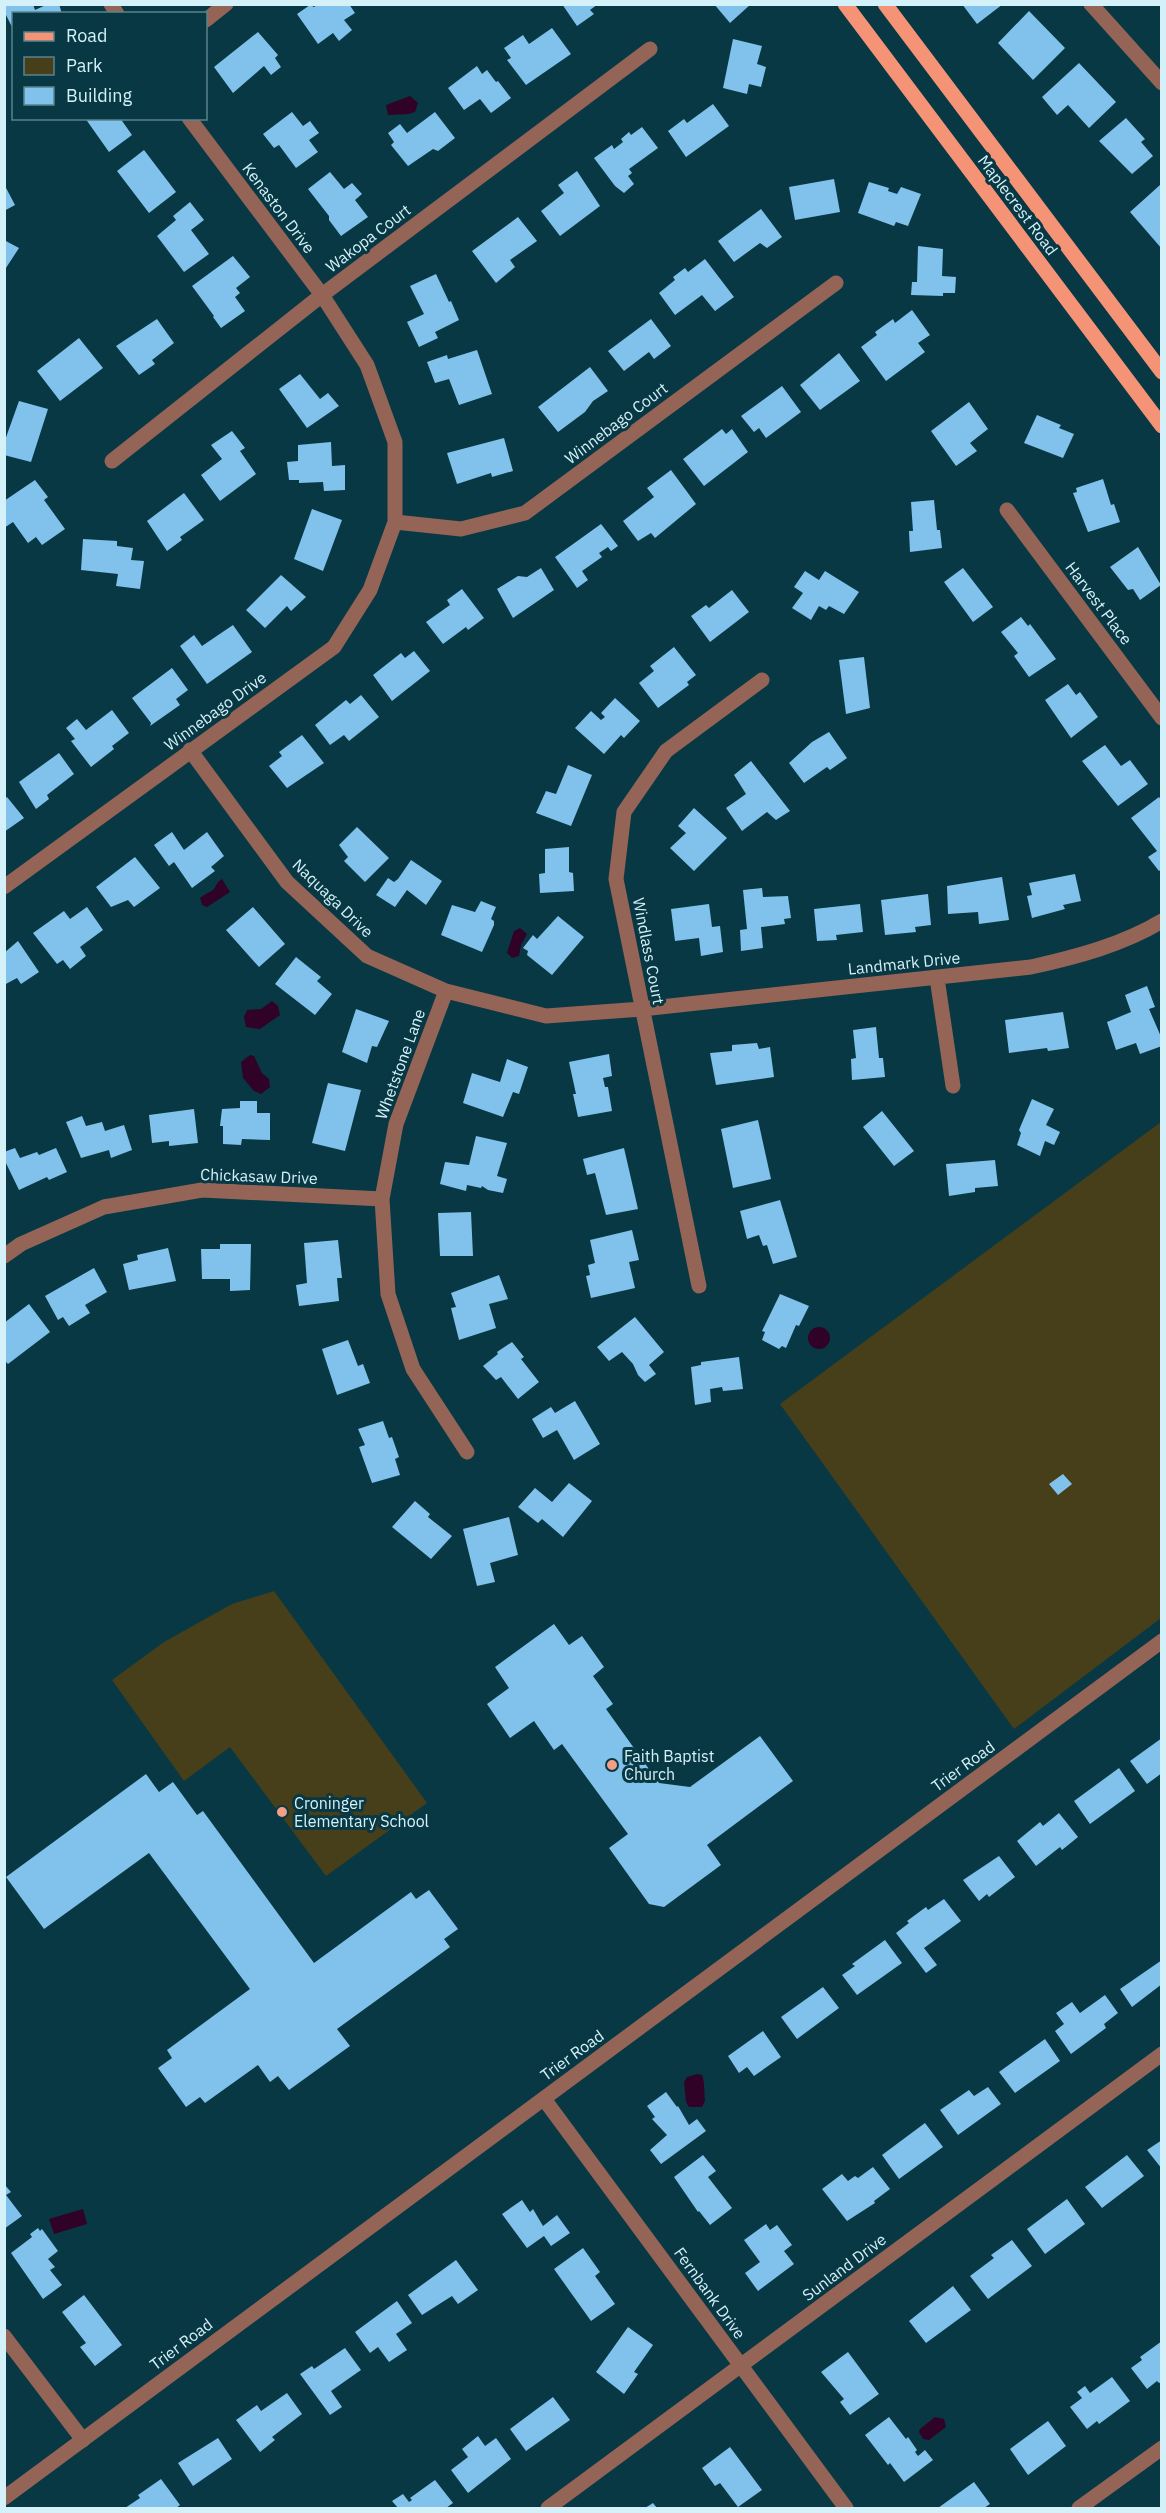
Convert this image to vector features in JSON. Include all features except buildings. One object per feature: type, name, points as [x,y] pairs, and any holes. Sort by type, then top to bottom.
[{"type":"main road","name":"Maplecrest Road","points":[[845,4],[1161,426]]},
{"type":"main road","name":"Maplecrest Road","points":[[885,4],[1161,372]]},
{"type":"street","points":[[207,19],[226,4]]},
{"type":"street","points":[[1091,4],[1161,83]]},
{"type":"street","name":"Wakopa Court","points":[[112,461],[322,295],[650,50]]},
{"type":"street","name":"Kenaston Drive","points":[[191,120],[322,295],[368,365],[395,442],[395,522]]},
{"type":"street","name":"Winnebago Court","points":[[395,522],[460,529],[525,513],[836,283]]},
{"type":"street","name":"Harvest Place","points":[[1007,510],[1161,718]]},
{"type":"street","name":"Winnebago Drive","points":[[4,887],[334,647],[370,590],[395,522]]},
{"type":"street","name":"Windlass Court","points":[[699,1286],[616,879],[624,812],[666,751],[762,680]]},
{"type":"street","name":"Naquaga Drive","points":[[190,750],[287,882],[367,956],[446,991],[546,1016],[642,1009]]},
{"type":"street","name":"Landmark Drive","points":[[642,1009],[1031,967],[1076,957],[1118,942],[1161,921]]},
{"type":"street","points":[[937,978],[953,1086]]},
{"type":"street","name":"Whetstone Lane","points":[[446,991],[396,1124],[382,1199],[388,1294],[413,1369],[468,1452]]},
{"type":"street","name":"Chickasaw Drive","points":[[4,1256],[21,1244],[104,1207],[202,1190],[382,1199]]},
{"type":"street","name":"Trier Road","points":[[4,2498],[1161,1641]]},
{"type":"street","name":"Sunland Drive","points":[[548,2508],[1161,2054]]},
{"type":"street","name":"Fernbank Drive","points":[[544,2099],[846,2508]]},
{"type":"street","points":[[4,2336],[83,2440]]},
{"type":"street","points":[[1079,2508],[1161,2448]]},
{"type":"green space","points":[[1161,1122],[1161,1618],[1014,1729],[780,1404]]},
{"type":"green space","points":[[274,1591],[427,1803],[326,1876],[230,1747],[184,1781],[112,1680],[164,1642],[232,1604]]},
{"type":"shaded area","points":[[410,96],[418,103],[415,112],[388,115],[386,105]]},
{"type":"shaded area","points":[[222,879],[230,892],[207,907],[202,905],[200,898],[214,889]]},
{"type":"shaded area","points":[[520,928],[527,934],[521,945],[519,956],[512,958],[507,953],[514,931]]},
{"type":"shaded area","points":[[272,1001],[278,1006],[280,1015],[260,1029],[246,1027],[244,1017],[247,1010],[261,1009]]},
{"type":"shaded area","points":[[250,1055],[254,1056],[262,1073],[269,1079],[270,1087],[261,1094],[254,1091],[243,1078],[241,1062]]},
{"type":"shaded area","points":[[819,1327],[829,1334],[830,1338],[823,1348],[819,1349],[809,1342],[808,1338],[815,1328]]},
{"type":"shaded area","points":[[702,2075],[703,2078],[705,2101],[702,2107],[689,2107],[686,2102],[684,2082],[687,2077]]},
{"type":"shaded area","points":[[83,2209],[87,2224],[54,2234],[49,2219]]},
{"type":"shaded area","points":[[935,2417],[944,2419],[946,2427],[929,2440],[923,2439],[919,2432],[920,2429]]},
{"type":"place","name":"Faith Baptist Church","points":[[612,1765]]},
{"type":"place","name":"Croninger Elementary School","points":[[282,1812]]}]
